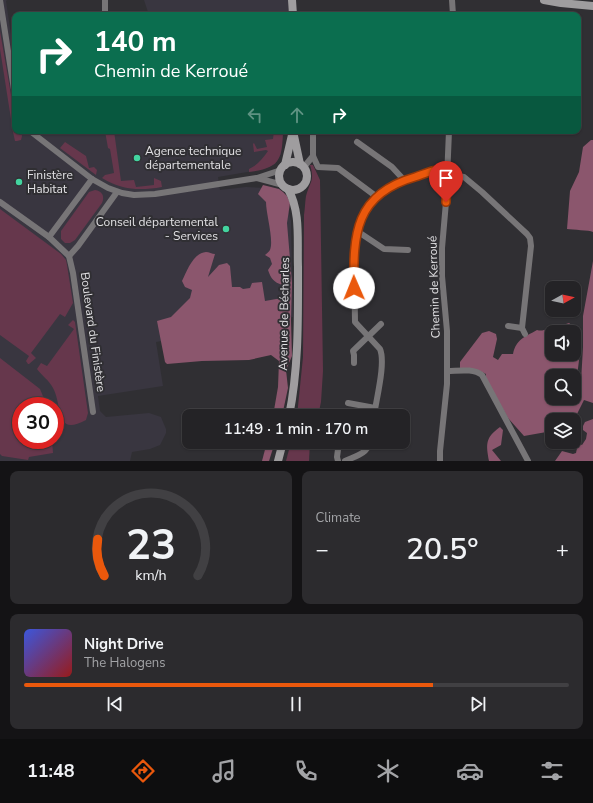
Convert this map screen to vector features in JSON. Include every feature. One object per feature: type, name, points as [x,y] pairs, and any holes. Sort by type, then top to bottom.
[{"type":"main road","points":[[292,0],[293,12]]},
{"type":"main road","points":[[544,0],[593,6]]},
{"type":"main road","points":[[292,134],[280,178],[285,187],[295,190],[302,187],[307,177],[294,134]]},
{"type":"main road","points":[[283,168],[292,162],[302,165]]},
{"type":"main road","name":"Avenue de Bécharles","points":[[285,187],[293,199],[296,212],[298,333],[296,371],[291,409]]},
{"type":"main road","name":"Avenue de Bécharles","points":[[296,212],[302,187]]},
{"type":"main road","points":[[278,461],[281,449]]},
{"type":"street","points":[[0,0],[12,77]]},
{"type":"street","points":[[105,0],[105,12]]},
{"type":"street","points":[[452,0],[453,12]]},
{"type":"street","points":[[34,134],[92,179],[117,192],[134,195],[155,194],[257,178],[283,168]]},
{"type":"street","points":[[313,134],[313,156],[318,167],[338,168],[376,197]]},
{"type":"street","name":"Chemin de Kerroué","points":[[440,461],[446,400],[447,371],[442,248],[449,134]]},
{"type":"street","points":[[357,142],[392,167],[404,180]]},
{"type":"street","points":[[302,165],[313,156]]},
{"type":"street","points":[[348,403],[375,408],[381,378],[382,354],[380,349],[355,322],[354,258],[357,231],[364,213],[376,197],[404,180],[440,169],[447,171],[452,175],[464,177],[475,185],[530,238],[531,250],[522,328],[525,334]]},
{"type":"street","points":[[257,178],[285,187]]},
{"type":"street","points":[[49,237],[92,179]]},
{"type":"street","points":[[0,202],[49,237],[69,256],[117,192]]},
{"type":"street","points":[[357,231],[384,249],[408,250]]},
{"type":"street","name":"Boulevard du Finistère","points":[[69,256],[73,273],[93,412]]},
{"type":"street","points":[[354,363],[353,350],[381,324]]},
{"type":"street","points":[[508,326],[522,328]]},
{"type":"street","points":[[447,371],[472,371],[482,375],[528,461]]},
{"type":"street","points":[[338,449],[336,457],[338,461]]},
{"type":"street","points":[[344,461],[364,452],[367,449]]},
{"type":"shaded area","points":[[0,0],[7,0],[12,42],[12,134],[283,134],[281,154],[275,164],[264,169],[218,177],[220,190],[246,187],[267,188],[286,201],[291,221],[293,317],[156,342],[163,386],[98,396],[100,411],[106,417],[149,413],[161,417],[166,433],[160,445],[150,449],[132,452],[130,461],[0,461]]},
{"type":"shaded area","points":[[144,0],[288,0],[289,12],[148,12]]},
{"type":"shaded area","points":[[0,31],[12,101],[12,126],[0,49]]},
{"type":"shaded area","points":[[13,134],[22,134],[21,140],[15,141]]},
{"type":"shaded area","points":[[106,134],[114,134],[121,181],[134,180],[136,187],[154,185],[154,178],[161,181],[162,187],[138,189],[124,187],[102,178],[105,175],[114,173],[110,149],[108,148]]},
{"type":"shaded area","points":[[274,134],[283,134],[282,149],[277,161],[267,168],[249,172],[249,169],[257,164],[268,151],[254,152],[253,144],[254,143],[257,149],[267,147],[265,140],[273,139]]},
{"type":"shaded area","points":[[593,140],[593,232],[567,229],[570,191],[579,172],[583,147]]},
{"type":"shaded area","points":[[65,142],[86,156],[89,168],[94,167],[97,170],[96,175],[60,148]]},
{"type":"shaded area","points":[[310,165],[313,165],[320,180],[323,371],[320,409],[298,409],[303,357],[304,215],[306,196],[312,178]]},
{"type":"shaded area","points":[[263,185],[279,189],[287,196],[290,203],[287,223],[292,283],[292,356],[286,370],[288,388],[284,409],[274,409],[278,387],[279,361],[271,355],[249,360],[202,361],[167,364],[165,362],[157,321],[171,317],[190,298],[192,290],[185,287],[182,281],[194,259],[201,253],[206,252],[215,254],[208,277],[219,265],[227,263],[230,266],[232,287],[240,287],[243,289],[250,288],[252,283],[262,282],[265,301],[282,298],[282,285],[273,280],[268,270],[272,264],[270,258],[265,255],[269,252],[271,246],[266,202],[258,194]]},
{"type":"shaded area","points":[[95,190],[102,194],[102,203],[75,240],[70,243],[65,243],[61,239],[61,231],[89,192]]},
{"type":"shaded area","points":[[0,209],[61,254],[66,260],[67,265],[73,303],[65,317],[60,314],[31,353],[36,358],[29,364],[26,361],[29,356],[0,335]]},
{"type":"shaded area","points":[[593,261],[593,403],[584,400],[578,413],[545,413],[545,432],[524,436],[508,418],[486,379],[486,374],[478,370],[460,368],[460,362],[482,333],[489,331],[496,334],[497,339],[493,357],[498,360],[502,354],[513,354],[516,345],[525,337],[537,330],[545,330],[545,361],[579,361],[578,369],[545,369],[545,405],[581,405],[583,316]]},
{"type":"shaded area","points":[[73,320],[75,322],[88,413],[86,420],[69,425],[64,422],[64,397],[56,397],[50,383],[37,369],[41,363],[47,366],[74,329],[68,325]]},
{"type":"shaded area","points":[[569,323],[572,325],[561,325]]},
{"type":"shaded area","points":[[0,358],[40,389],[43,397],[12,397],[12,449],[53,449],[53,453],[29,457],[28,460],[2,456],[0,454]]},
{"type":"shaded area","points":[[593,419],[593,461],[555,461],[562,451],[573,454],[576,453],[577,449],[581,449],[581,444],[586,439],[587,433],[583,430],[585,422]]},
{"type":"shaded area","points":[[500,427],[503,430],[501,445],[492,450],[501,461],[489,461],[487,446],[489,438]]},
{"type":"shaded area","points":[[265,449],[273,449],[269,461],[262,461]]},
{"type":"shaded area","points":[[289,449],[310,449],[309,461],[286,461]]},
{"type":"place","name":"Agence technique départementale","points":[[137,158]]},
{"type":"place","name":"Finistère Habitat","points":[[19,182]]},
{"type":"place","name":"Conseil départemental - Services","points":[[226,229]]},
{"type":"route","points":[[354,288],[354,258],[357,231],[360,221],[372,201],[381,193],[404,180],[443,169],[447,171],[446,202]]}]
